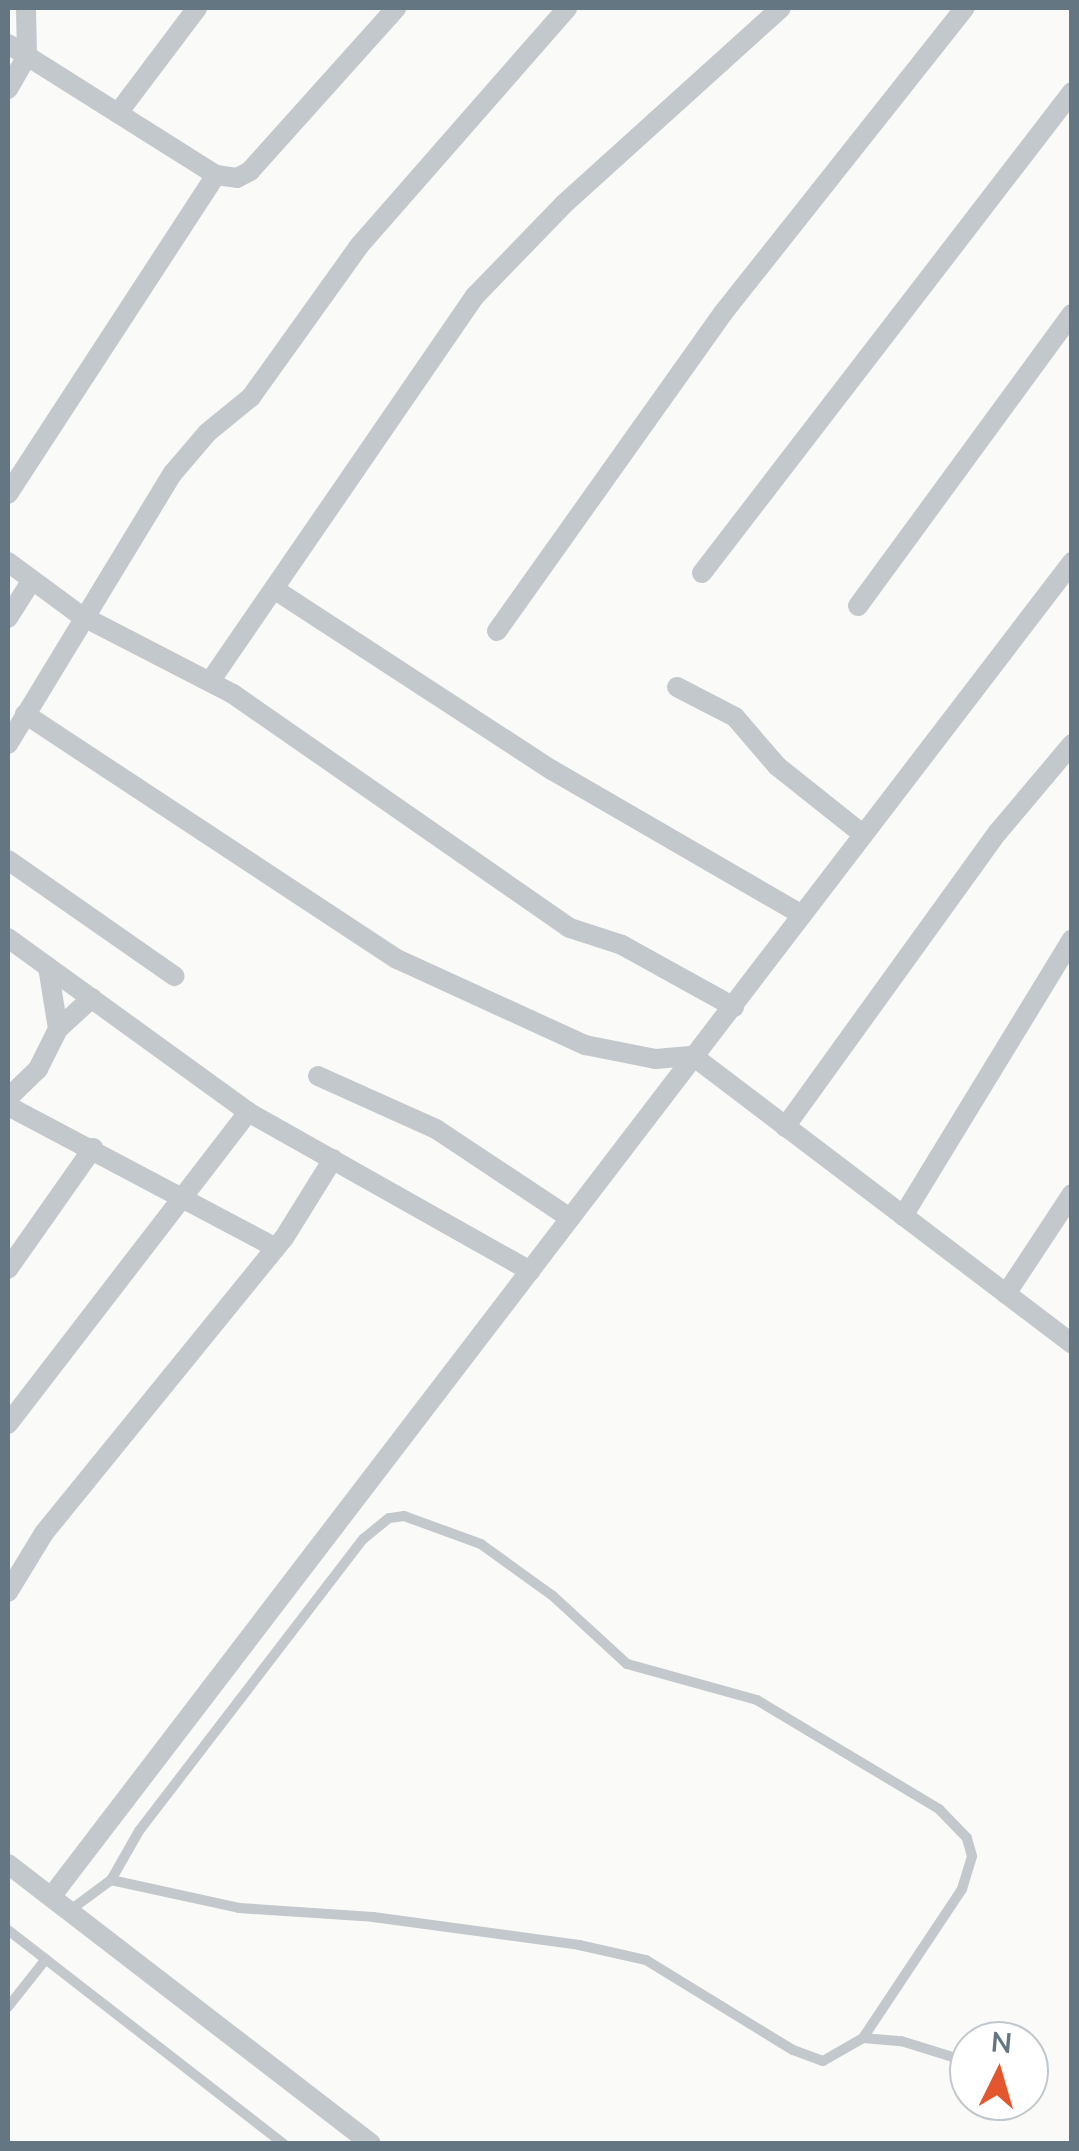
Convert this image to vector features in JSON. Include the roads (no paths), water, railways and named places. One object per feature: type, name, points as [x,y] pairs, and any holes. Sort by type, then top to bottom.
[{"type":"street","points":[[8,88],[27,56],[26,8]]},
{"type":"street","points":[[118,113],[197,8]]},
{"type":"street","points":[[8,44],[216,175],[237,178],[250,172],[396,8]]},
{"type":"street","points":[[8,744],[80,616],[140,536],[173,473],[207,432],[250,398],[359,246],[568,8]]},
{"type":"street","points":[[211,680],[475,296],[564,204],[614,165],[781,8]]},
{"type":"street","points":[[497,630],[723,313],[965,8]]},
{"type":"street","points":[[702,573],[1072,92]]},
{"type":"street","points":[[8,494],[216,175]]},
{"type":"street","points":[[858,606],[1072,314]]},
{"type":"street","points":[[8,562],[80,616],[211,680],[556,919],[622,946],[734,1007]]},
{"type":"street","points":[[51,1897],[734,1007],[860,832],[1072,562]]},
{"type":"street","points":[[8,618],[32,580]]},
{"type":"street","points":[[274,590],[552,770],[802,914]]},
{"type":"street","points":[[677,688],[735,717],[777,766],[860,832]]},
{"type":"street","points":[[26,714],[397,958],[585,1045],[656,1059],[693,1056],[1072,1344]]},
{"type":"street","points":[[785,1126],[998,832],[1072,744]]},
{"type":"street","points":[[8,860],[174,976]]},
{"type":"street","points":[[8,938],[248,1112],[530,1271]]},
{"type":"street","points":[[903,1216],[1072,939]]},
{"type":"street","points":[[48,967],[58,1029]]},
{"type":"street","points":[[92,998],[58,1029],[38,1069],[8,1105],[181,1192],[276,1248]]},
{"type":"street","points":[[318,1076],[436,1129],[570,1218]]},
{"type":"street","points":[[8,1424],[181,1192],[248,1112]]},
{"type":"street","points":[[8,1269],[92,1148]]},
{"type":"street","points":[[8,1592],[44,1533],[276,1248],[334,1160]]},
{"type":"street","points":[[1006,1294],[1072,1194]]},
{"type":"street","points":[[8,1864],[370,2144]]},
{"type":"lane","points":[[69,1911],[110,1880],[140,1831],[363,1539],[389,1518],[404,1516],[480,1544],[553,1596],[626,1664],[757,1700],[954,1822],[968,1838],[971,1869],[863,2038],[838,2056],[808,2058],[646,1960],[579,1945],[374,1917],[239,1908],[110,1880]]},
{"type":"lane","points":[[8,1930],[284,2144]]},
{"type":"lane","points":[[8,2007],[46,1959]]},
{"type":"lane","points":[[863,2038],[901,2041],[949,2056]]}]
